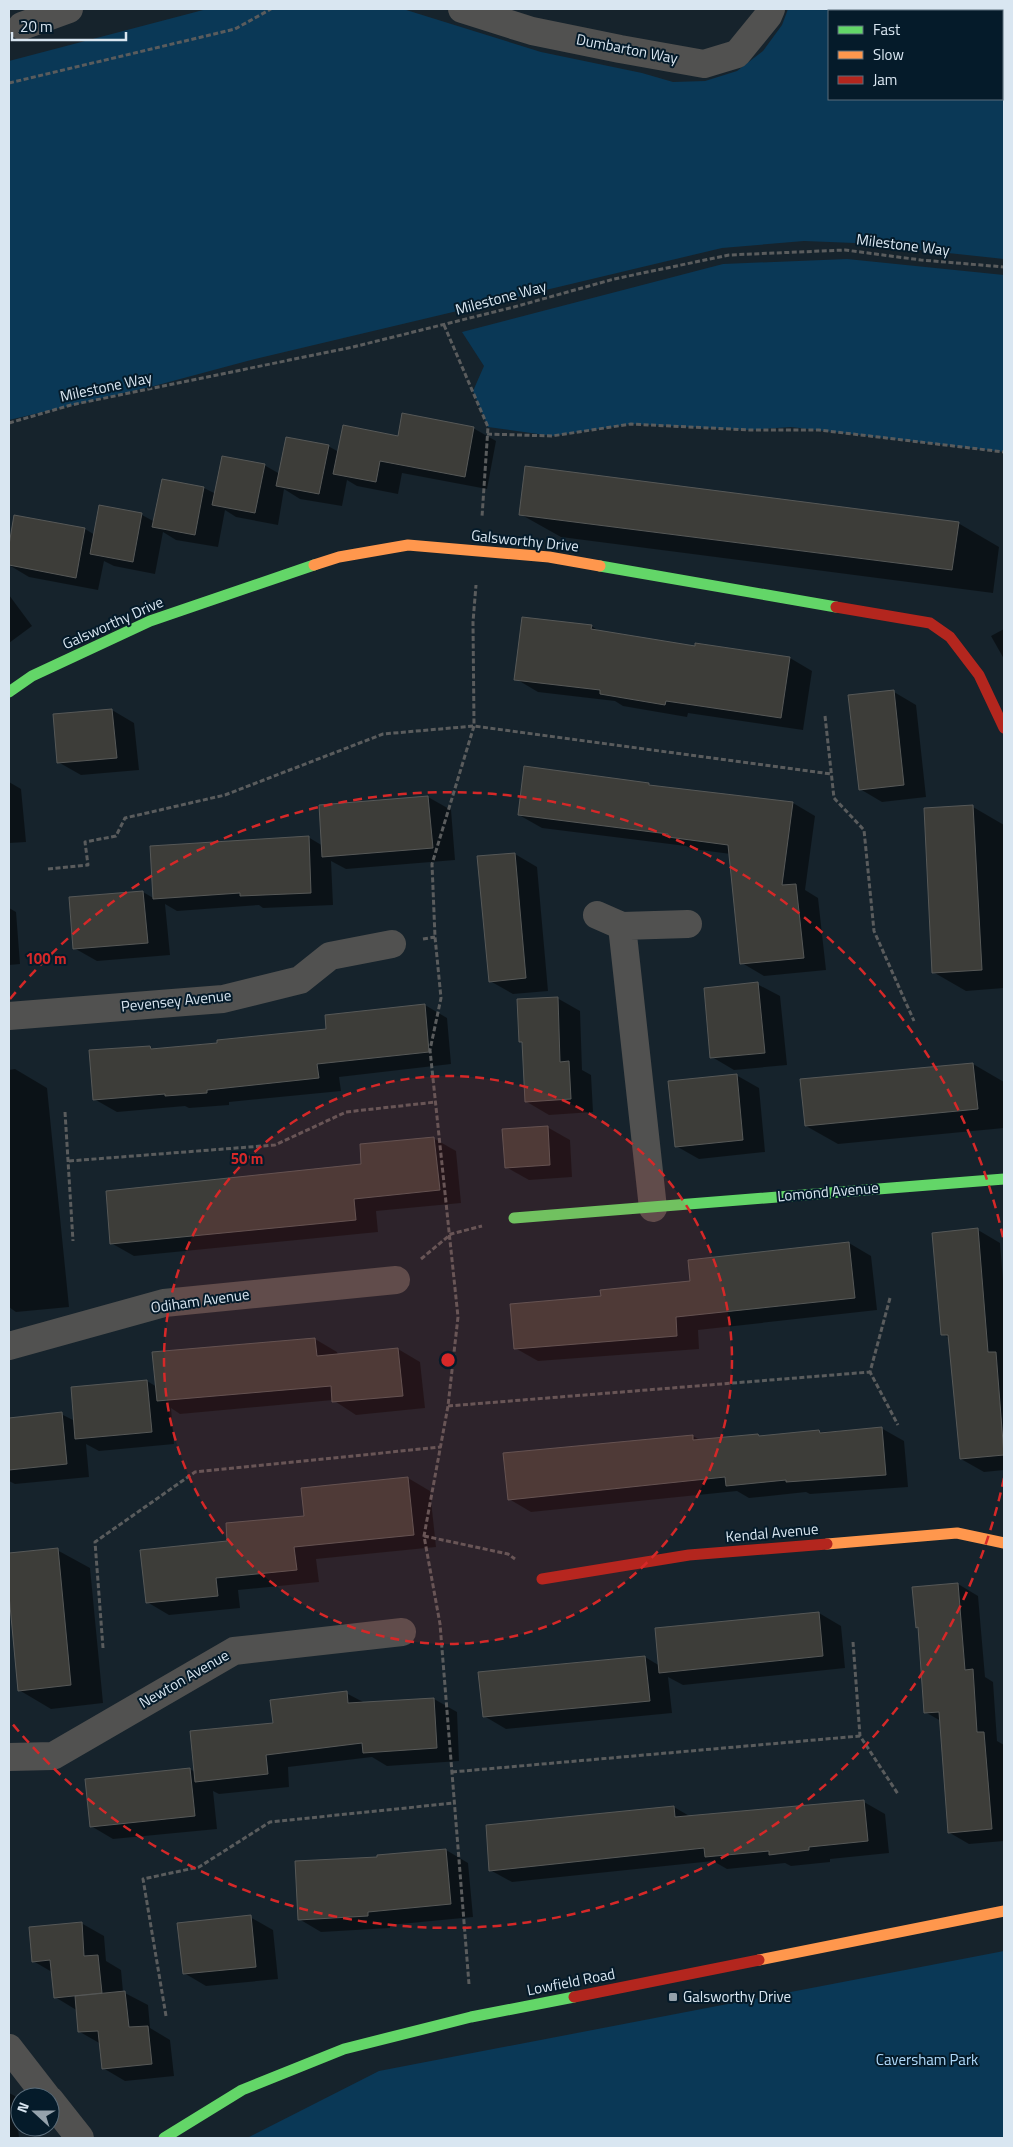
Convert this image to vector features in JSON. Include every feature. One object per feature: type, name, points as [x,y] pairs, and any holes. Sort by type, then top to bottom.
[{"type":"street","points":[[22,26],[69,9]]},
{"type":"street","name":"Dumbarton Way","points":[[462,9],[532,31],[620,50],[704,64],[737,54],[768,16],[770,9]]},
{"type":"street","name":"Galsworthy Drive","points":[[9,692],[32,676],[150,621],[339,557],[408,545],[549,556],[930,623],[950,637],[979,675],[1004,728]]},
{"type":"street","points":[[596,915],[622,926],[688,924]]},
{"type":"street","points":[[622,926],[653,1208]]},
{"type":"street","name":"Pevensey Avenue","points":[[9,1016],[222,999],[300,980],[330,956],[392,944]]},
{"type":"street","name":"Lomond Avenue","points":[[514,1218],[653,1208],[876,1187],[1004,1179]]},
{"type":"street","name":"Odiham Avenue","points":[[9,1346],[164,1303],[396,1280]]},
{"type":"street","name":"Kendal Avenue","points":[[542,1579],[689,1555],[957,1533],[1004,1543]]},
{"type":"street","name":"Newton Avenue","points":[[9,1757],[52,1756],[234,1651],[402,1632]]},
{"type":"street","name":"Lowfield Road","points":[[164,2138],[242,2090],[344,2049],[472,2018],[1004,1911]]},
{"type":"street","points":[[9,2048],[40,2087]]},
{"type":"street","points":[[60,2113],[80,2138]]},
{"type":"path","points":[[9,83],[235,29],[271,9]]},
{"type":"path","name":"Milestone Way","points":[[9,423],[70,405],[353,348],[514,307],[614,279],[730,255],[845,250],[921,260],[1004,267]]},
{"type":"path","points":[[444,325],[488,427],[473,622],[474,726],[432,864],[435,937],[441,998],[430,1050],[458,1317],[448,1406],[424,1536],[440,1624],[472,2018]]},
{"type":"path","points":[[487,434],[552,436],[631,424],[749,430],[819,430],[1004,452]]},
{"type":"path","points":[[825,716],[834,798],[864,830],[874,931],[914,1021]]},
{"type":"path","points":[[48,868],[88,865],[85,842],[116,836],[124,818],[225,795],[383,734],[474,726],[831,774]]},
{"type":"path","points":[[69,1161],[275,1145],[346,1112],[436,1102]]},
{"type":"path","points":[[65,1112],[73,1241]]},
{"type":"path","points":[[890,1298],[870,1372],[898,1425]]},
{"type":"path","points":[[448,1406],[870,1372]]},
{"type":"path","points":[[102,1648],[94,1542],[195,1472],[440,1447]]},
{"type":"path","points":[[424,1536],[508,1554],[542,1579]]},
{"type":"path","points":[[853,1642],[860,1736],[898,1794]]},
{"type":"path","points":[[452,1772],[860,1736]]},
{"type":"path","points":[[166,2016],[142,1879],[199,1867],[270,1822],[454,1803]]},
{"type":"green space","points":[[207,9],[403,9],[541,52],[642,73],[673,82],[705,81],[737,71],[763,51],[782,25],[788,9],[1004,9],[1004,259],[855,243],[804,241],[722,248],[251,360],[154,386],[9,420],[9,61]]},
{"type":"green space","points":[[847,259],[1004,275],[1004,452],[791,427],[749,430],[631,424],[552,436],[488,427],[473,391],[484,366],[462,332],[723,264]]},
{"type":"green space","name":"Caversham Park","points":[[1004,1951],[1004,2138],[247,2138],[379,2071]]},
{"type":"building","points":[[402,413],[474,427],[465,477],[380,461],[376,482],[333,474],[343,425],[398,436]]},
{"type":"building","points":[[286,437],[329,445],[319,494],[276,486]]},
{"type":"building","points":[[222,456],[265,464],[255,513],[212,505]]},
{"type":"building","points":[[525,466],[959,522],[952,570],[519,515]]},
{"type":"building","points":[[162,479],[204,487],[195,535],[152,527]]},
{"type":"building","points":[[99,505],[142,513],[133,562],[90,554]]},
{"type":"building","points":[[14,515],[85,528],[76,578],[9,565],[9,545]]},
{"type":"building","points":[[522,617],[592,625],[591,629],[695,646],[695,643],[790,657],[781,718],[666,701],[665,705],[600,694],[600,690],[514,680]]},
{"type":"building","points":[[894,690],[904,785],[859,790],[848,695]]},
{"type":"building","points":[[112,709],[117,758],[57,763],[53,714]]},
{"type":"building","points":[[524,766],[649,783],[649,785],[793,802],[782,885],[796,884],[804,958],[740,964],[728,845],[668,837],[668,834],[518,815]]},
{"type":"building","points":[[428,796],[433,848],[322,857],[319,805]]},
{"type":"building","points":[[973,805],[982,970],[932,973],[924,808]]},
{"type":"building","points":[[309,836],[311,893],[240,896],[240,893],[153,899],[150,846]]},
{"type":"building","points":[[515,853],[526,978],[489,982],[477,856]]},
{"type":"building","points":[[143,891],[148,943],[73,949],[69,897]]},
{"type":"building","points":[[758,982],[765,1053],[710,1058],[704,988]]},
{"type":"building","points":[[558,997],[560,1062],[569,1061],[571,1099],[525,1102],[522,1042],[519,1042],[517,999]]},
{"type":"building","points":[[425,1004],[429,1052],[317,1064],[319,1078],[207,1090],[207,1093],[165,1096],[165,1094],[93,1100],[89,1050],[150,1046],[151,1049],[217,1043],[217,1040],[326,1029],[325,1015]]},
{"type":"building","points":[[973,1063],[978,1109],[805,1126],[800,1079]]},
{"type":"building","points":[[737,1074],[743,1140],[675,1147],[668,1081]]},
{"type":"building","points":[[548,1126],[550,1165],[505,1168],[502,1129]]},
{"type":"building","points":[[434,1137],[440,1190],[354,1199],[356,1220],[110,1244],[106,1191],[361,1164],[360,1144]]},
{"type":"building","points":[[978,1228],[988,1352],[996,1352],[1004,1455],[960,1459],[948,1335],[941,1335],[932,1233]]},
{"type":"building","points":[[849,1242],[855,1298],[676,1317],[677,1336],[514,1349],[510,1304],[601,1296],[600,1290],[690,1281],[688,1260]]},
{"type":"building","points":[[315,1338],[317,1356],[398,1348],[403,1396],[332,1402],[331,1386],[157,1401],[152,1352]]},
{"type":"building","points":[[147,1380],[152,1432],[75,1439],[71,1387]]},
{"type":"building","points":[[62,1412],[67,1464],[9,1470],[9,1418]]},
{"type":"building","points":[[882,1427],[886,1475],[786,1482],[786,1480],[726,1486],[725,1477],[508,1500],[503,1453],[693,1435],[693,1440],[819,1430],[820,1433]]},
{"type":"building","points":[[408,1477],[414,1535],[294,1547],[297,1570],[216,1578],[218,1596],[146,1603],[140,1550],[227,1541],[226,1523],[304,1516],[301,1488]]},
{"type":"building","points":[[58,1548],[71,1685],[18,1691],[9,1595],[9,1553]]},
{"type":"building","points":[[958,1583],[965,1670],[973,1669],[977,1732],[984,1732],[992,1829],[948,1833],[939,1712],[924,1713],[918,1627],[916,1628],[912,1587]]},
{"type":"building","points":[[819,1612],[823,1656],[659,1673],[655,1628]]},
{"type":"building","points":[[645,1656],[650,1701],[483,1717],[478,1672]]},
{"type":"building","points":[[347,1691],[348,1703],[434,1698],[437,1748],[363,1753],[362,1743],[266,1755],[268,1774],[195,1782],[190,1731],[273,1723],[270,1700]]},
{"type":"building","points":[[190,1768],[195,1816],[90,1827],[85,1779]]},
{"type":"building","points":[[864,1800],[868,1841],[809,1847],[809,1850],[769,1855],[769,1851],[705,1857],[704,1848],[489,1871],[486,1825],[674,1806],[675,1817]]},
{"type":"building","points":[[446,1849],[451,1904],[368,1912],[368,1916],[298,1920],[295,1861],[377,1857],[377,1855]]},
{"type":"building","points":[[251,1915],[256,1967],[183,1974],[177,1923]]},
{"type":"building","points":[[82,1922],[84,1956],[98,1955],[102,1993],[54,1998],[50,1960],[32,1962],[29,1927]]},
{"type":"building","points":[[125,1991],[129,2027],[148,2026],[152,2064],[102,2069],[98,2031],[78,2032],[75,1996]]},
{"type":"traffic: fast","points":[[9,692],[32,676],[150,621],[314,565]]},
{"type":"traffic: fast","points":[[600,566],[836,607]]},
{"type":"traffic: fast","points":[[514,1218],[1004,1179]]},
{"type":"traffic: fast","points":[[164,2138],[242,2090],[344,2049],[471,2017],[574,1997]]},
{"type":"traffic: slow","points":[[314,565],[339,557],[408,545],[549,557],[600,566]]},
{"type":"traffic: slow","points":[[827,1544],[957,1533],[1004,1543]]},
{"type":"traffic: slow","points":[[759,1960],[1004,1911]]},
{"type":"traffic: jam","points":[[836,607],[930,623],[950,637],[979,675],[1004,728]]},
{"type":"traffic: jam","points":[[542,1579],[689,1555],[827,1544]]},
{"type":"traffic: jam","points":[[574,1997],[759,1960]]},
{"type":"place","name":"Galsworthy Drive","points":[[673,1997]]}]
